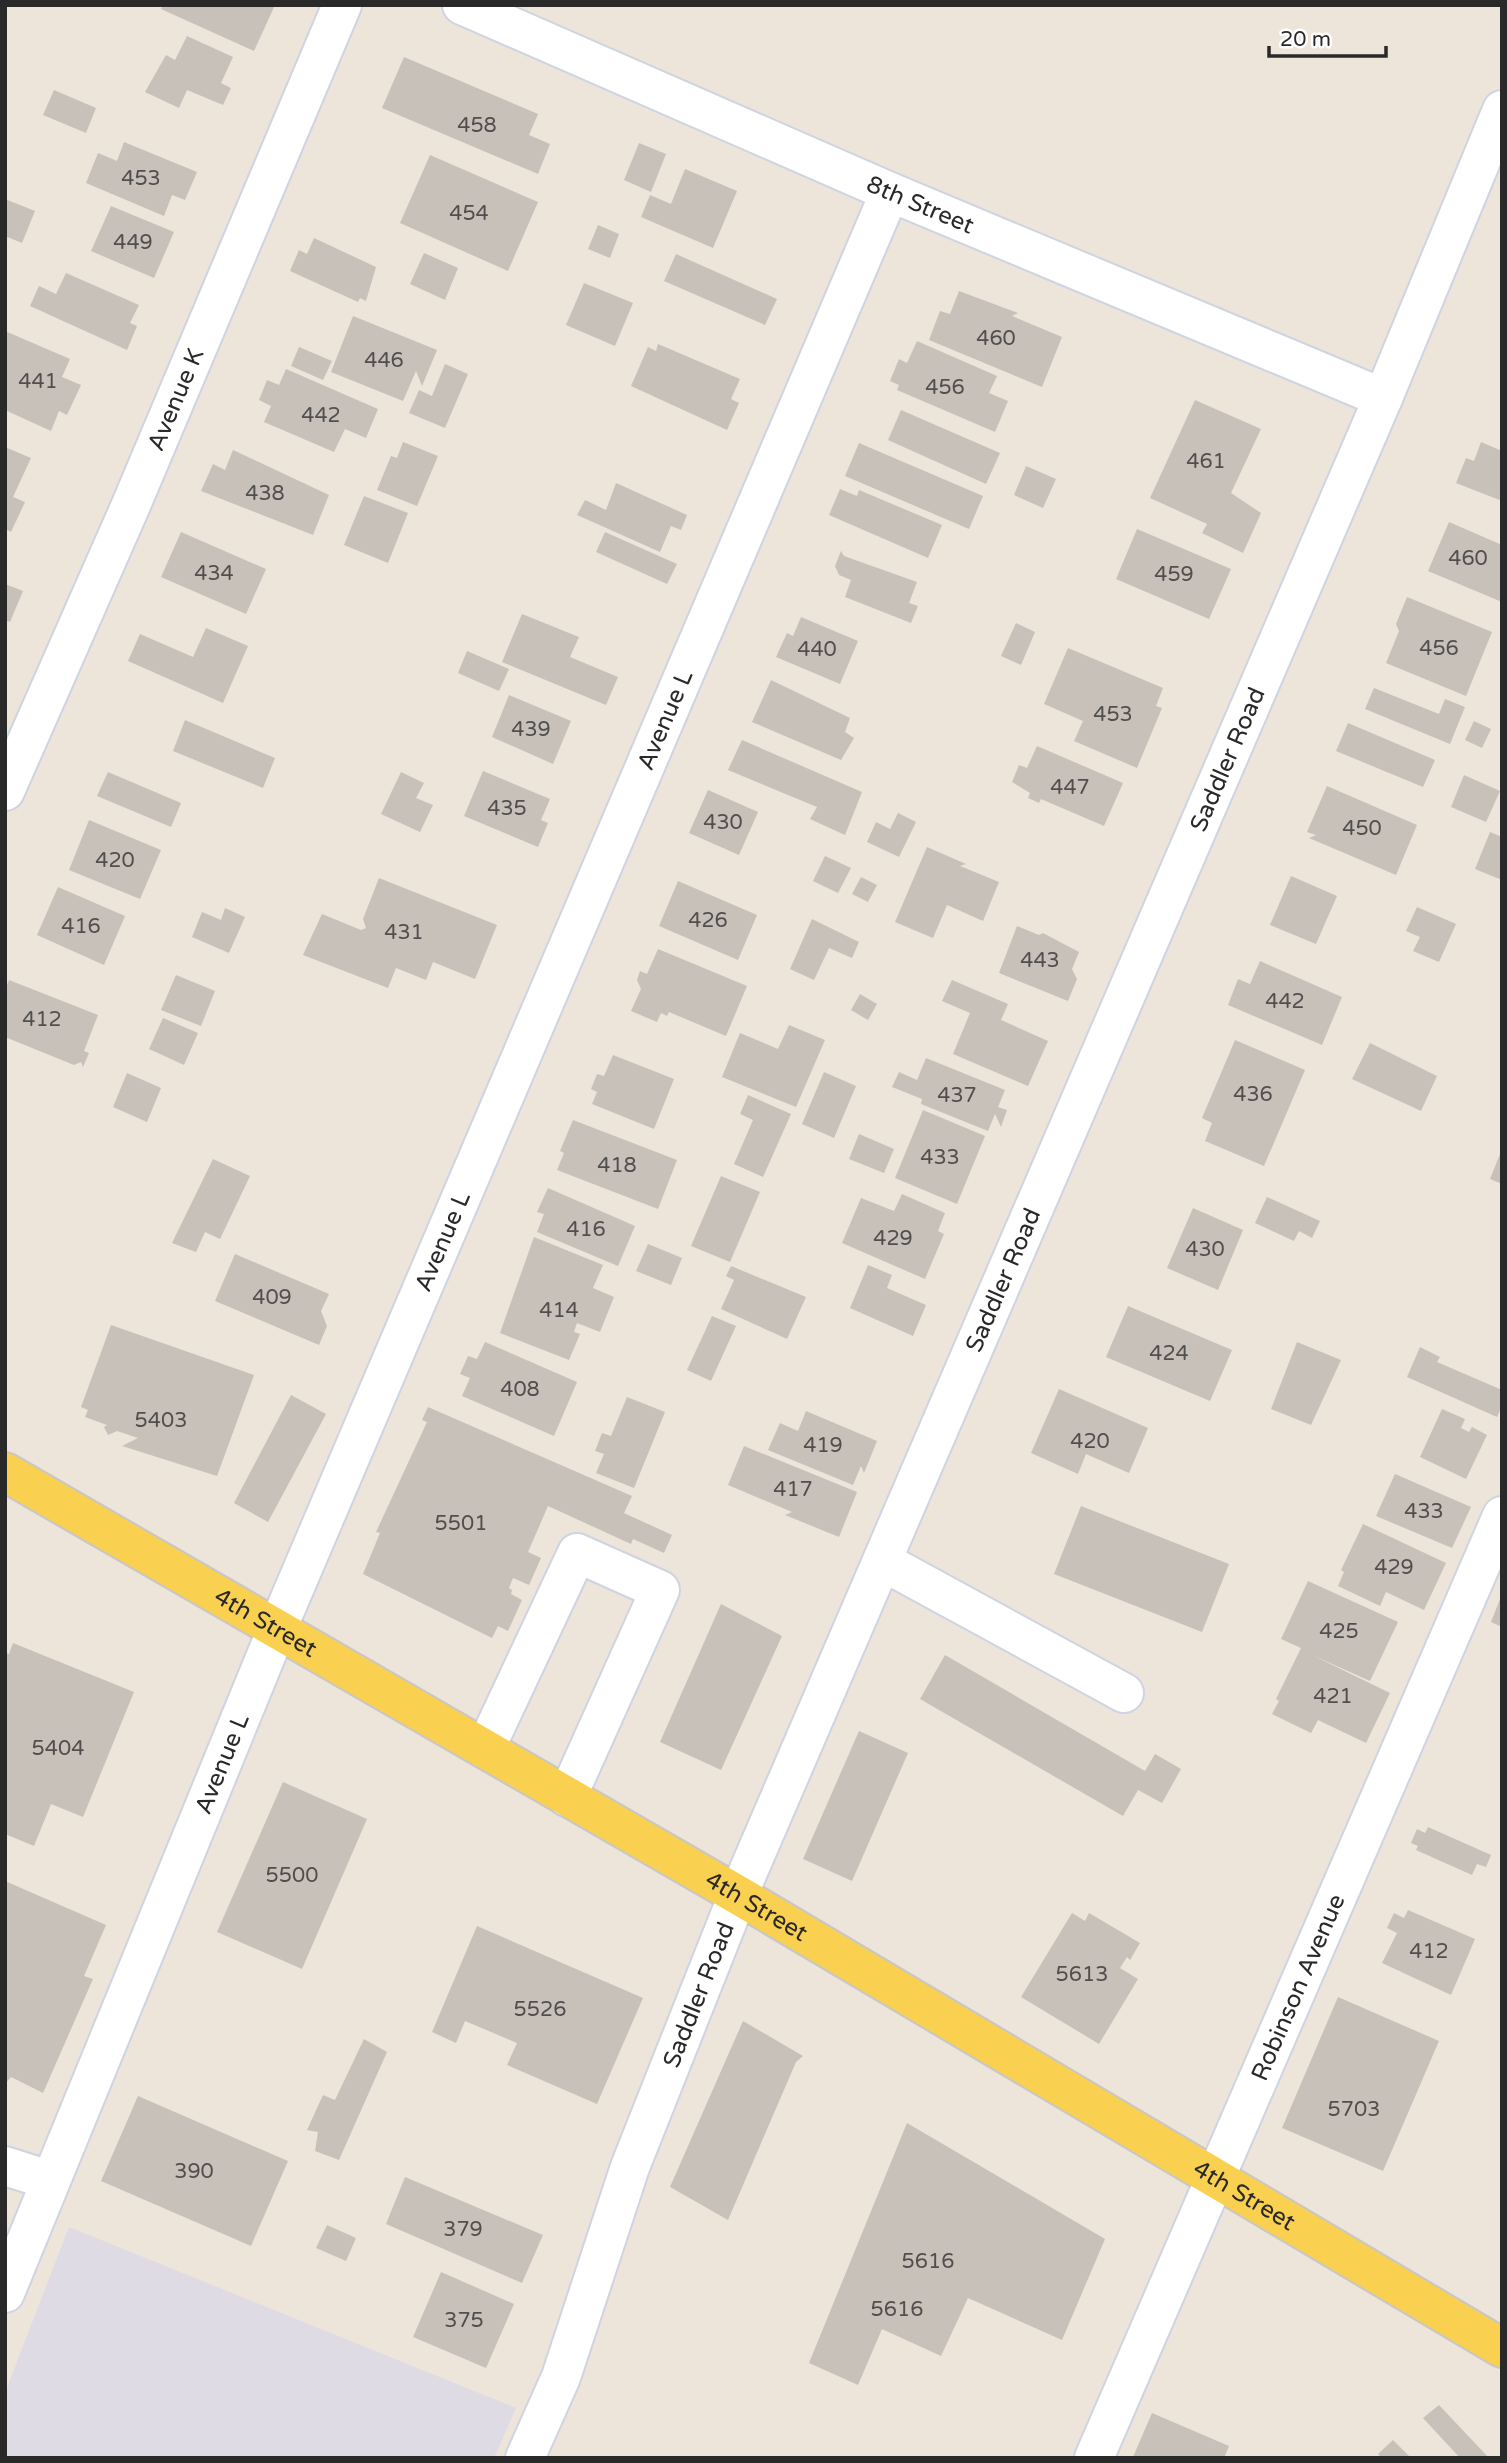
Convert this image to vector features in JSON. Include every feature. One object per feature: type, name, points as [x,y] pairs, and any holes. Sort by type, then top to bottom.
[{"type":"main road","name":"4th Street","points":[[5,1472],[738,1895],[1502,2348]]},
{"type":"street","name":"Avenue K","points":[[5,791],[131,505],[342,5]]},
{"type":"street","name":"8th Street","points":[[462,5],[890,192],[1383,398]]},
{"type":"street","name":"Saddler Road","points":[[525,2458],[561,2377],[630,2167],[738,1895],[1383,398],[1502,110]]},
{"type":"street","name":"Avenue L","points":[[5,2293],[49,2180],[277,1629],[890,192]]},
{"type":"street","name":"Robinson Avenue","points":[[1094,2458],[1502,1516]]},
{"type":"street","points":[[485,1749],[577,1553],[660,1590],[568,1797]]},
{"type":"street","points":[[882,1561],[1124,1693]]},
{"type":"street","points":[[5,2166],[49,2180]]},
{"type":"shaded area","points":[[69,2227],[516,2408],[494,2458],[5,2458],[5,2393]]},
{"type":"building","points":[[163,5],[275,5],[254,51],[161,9]]},
{"type":"building","points":[[187,36],[233,57],[221,83],[231,88],[223,105],[187,90],[179,108],[145,92],[166,55],[175,60]]},
{"type":"building","points":[[404,57],[538,114],[529,135],[550,144],[538,174],[382,108]]},
{"type":"building","points":[[54,90],[96,108],[86,133],[43,115]]},
{"type":"building","points":[[124,142],[197,172],[185,200],[172,195],[164,216],[86,183],[98,153],[117,161]]},
{"type":"building","points":[[639,143],[666,154],[651,192],[624,180]]},
{"type":"building","points":[[430,155],[538,202],[508,271],[400,223]]},
{"type":"building","points":[[685,169],[737,191],[713,248],[641,217],[650,195],[671,204]]},
{"type":"building","points":[[5,199],[35,211],[22,243],[5,236]]},
{"type":"building","points":[[111,206],[174,232],[154,278],[91,251]]},
{"type":"building","points":[[598,225],[619,234],[610,258],[588,249]]},
{"type":"building","points":[[314,238],[376,267],[366,301],[360,298],[358,302],[290,271],[299,250],[307,254]]},
{"type":"building","points":[[424,253],[458,268],[445,300],[410,284]]},
{"type":"building","points":[[676,254],[777,299],[765,325],[664,281]]},
{"type":"building","points":[[66,273],[139,305],[130,323],[137,326],[127,350],[30,306],[39,286],[56,294]]},
{"type":"building","points":[[584,283],[633,303],[615,346],[566,325]]},
{"type":"building","points":[[959,291],[1018,313],[1012,316],[1062,337],[1042,387],[929,340],[940,311],[950,314]]},
{"type":"building","points":[[353,316],[437,350],[422,386],[416,371],[403,401],[331,372]]},
{"type":"building","points":[[5,331],[70,359],[62,377],[81,385],[67,415],[59,411],[51,431],[5,410]]},
{"type":"building","points":[[917,341],[997,376],[989,393],[1008,401],[995,432],[897,390],[899,385],[890,381],[899,359],[907,363]]},
{"type":"building","points":[[658,344],[740,379],[731,399],[739,403],[727,430],[631,386],[648,347],[656,351]]},
{"type":"building","points":[[299,347],[332,361],[323,380],[291,366]]},
{"type":"building","points":[[445,364],[468,374],[445,428],[409,413],[419,390],[432,396]]},
{"type":"building","points":[[286,369],[378,409],[366,438],[345,429],[334,452],[264,422],[271,406],[259,400],[267,380],[279,385]]},
{"type":"building","points":[[1195,400],[1261,429],[1231,493],[1261,513],[1243,553],[1202,533],[1207,524],[1150,498]]},
{"type":"building","points":[[901,410],[1000,453],[986,484],[888,440]]},
{"type":"building","points":[[403,442],[438,456],[417,506],[377,490],[391,456],[397,458]]},
{"type":"building","points":[[1481,442],[1502,451],[1502,501],[1456,483],[1466,458],[1474,461]]},
{"type":"building","points":[[859,443],[983,496],[969,529],[845,476]]},
{"type":"building","points":[[5,447],[31,458],[13,497],[25,502],[11,532],[5,529]]},
{"type":"building","points":[[233,450],[329,495],[313,535],[201,491],[213,464],[225,470]]},
{"type":"building","points":[[1026,466],[1056,479],[1043,508],[1014,495]]},
{"type":"building","points":[[616,483],[687,515],[681,530],[671,526],[660,552],[577,515],[585,500],[606,510]]},
{"type":"building","points":[[840,489],[857,496],[859,490],[942,525],[928,558],[829,515]]},
{"type":"building","points":[[364,496],[408,513],[388,563],[344,545]]},
{"type":"building","points":[[1449,522],[1502,545],[1502,602],[1428,571]]},
{"type":"building","points":[[1137,529],[1231,569],[1209,619],[1116,579]]},
{"type":"building","points":[[181,532],[266,569],[246,614],[161,577]]},
{"type":"building","points":[[605,532],[677,564],[667,584],[596,552]]},
{"type":"building","points":[[841,551],[844,556],[917,582],[909,603],[918,606],[911,623],[845,597],[851,580],[839,575],[835,566]]},
{"type":"building","points":[[5,584],[23,591],[10,622],[5,620]]},
{"type":"building","points":[[1407,597],[1492,632],[1466,696],[1386,663],[1399,631],[1396,624]]},
{"type":"building","points":[[522,614],[579,637],[570,657],[618,677],[606,705],[502,662]]},
{"type":"building","points":[[801,617],[858,641],[840,684],[776,657],[787,633],[793,636]]},
{"type":"building","points":[[1016,623],[1035,632],[1021,665],[1001,656]]},
{"type":"building","points":[[206,628],[248,646],[223,703],[128,661],[140,634],[193,657]]},
{"type":"building","points":[[1068,648],[1163,688],[1156,706],[1162,708],[1137,768],[1074,741],[1083,721],[1044,704]]},
{"type":"building","points":[[467,651],[509,669],[499,691],[458,673]]},
{"type":"building","points":[[771,680],[850,718],[845,732],[854,738],[841,760],[752,722]]},
{"type":"building","points":[[1374,688],[1439,714],[1445,699],[1465,707],[1450,744],[1365,709]]},
{"type":"building","points":[[509,695],[571,721],[553,764],[492,737]]},
{"type":"building","points":[[185,720],[275,758],[263,788],[173,751]]},
{"type":"building","points":[[1474,721],[1491,729],[1482,748],[1465,740]]},
{"type":"building","points":[[1348,723],[1435,760],[1423,787],[1336,751]]},
{"type":"building","points":[[742,740],[862,792],[845,835],[810,819],[817,807],[728,770]]},
{"type":"building","points":[[1037,746],[1123,783],[1104,826],[1041,799],[1039,803],[1028,798],[1030,793],[1012,782],[1019,765],[1027,768]]},
{"type":"building","points":[[483,771],[550,799],[541,820],[548,823],[538,847],[464,816]]},
{"type":"building","points":[[108,772],[181,803],[171,827],[97,796]]},
{"type":"building","points":[[401,772],[424,783],[416,798],[433,805],[420,832],[381,814]]},
{"type":"building","points":[[1464,775],[1500,791],[1486,822],[1451,807]]},
{"type":"building","points":[[1327,786],[1417,825],[1396,875],[1309,838],[1316,835],[1307,832]]},
{"type":"building","points":[[708,790],[758,812],[739,855],[689,833]]},
{"type":"building","points":[[898,813],[916,822],[899,857],[867,842],[876,822],[890,829]]},
{"type":"building","points":[[89,820],[161,850],[140,899],[69,870]]},
{"type":"building","points":[[1490,832],[1502,837],[1502,880],[1475,869]]},
{"type":"building","points":[[927,847],[966,864],[960,866],[999,882],[983,921],[947,905],[933,938],[895,922]]},
{"type":"building","points":[[825,856],[851,868],[838,893],[813,881]]},
{"type":"building","points":[[1291,876],[1337,896],[1316,944],[1270,925]]},
{"type":"building","points":[[861,877],[877,885],[868,902],[852,894]]},
{"type":"building","points":[[379,878],[497,925],[475,979],[433,962],[426,980],[396,968],[388,988],[303,955],[322,914],[361,930],[366,928],[363,919]]},
{"type":"building","points":[[678,881],[757,915],[738,960],[659,926]]},
{"type":"building","points":[[58,887],[125,916],[104,965],[37,935]]},
{"type":"building","points":[[1417,907],[1456,924],[1439,962],[1413,951],[1420,937],[1406,931]]},
{"type":"building","points":[[225,908],[245,917],[229,953],[192,937],[202,912],[221,920]]},
{"type":"building","points":[[812,919],[859,942],[852,958],[829,948],[814,980],[790,969]]},
{"type":"building","points":[[1017,926],[1039,935],[1043,933],[1079,952],[1072,969],[1077,979],[1068,1001],[999,973]]},
{"type":"building","points":[[658,949],[747,986],[726,1036],[669,1012],[667,1016],[661,1013],[657,1022],[631,1011],[641,989],[637,980],[640,971],[647,974]]},
{"type":"building","points":[[1260,961],[1342,997],[1322,1045],[1228,1005],[1238,979],[1250,984]]},
{"type":"building","points":[[176,975],[215,991],[201,1026],[161,1010]]},
{"type":"building","points":[[9,980],[98,1015],[84,1051],[89,1053],[83,1067],[81,1062],[74,1065],[5,1037],[5,990]]},
{"type":"building","points":[[952,980],[1008,1004],[1001,1020],[1048,1041],[1028,1086],[953,1054],[970,1013],[942,1001]]},
{"type":"building","points":[[860,994],[877,1004],[868,1020],[851,1010]]},
{"type":"building","points":[[163,1018],[198,1033],[184,1065],[149,1049]]},
{"type":"building","points":[[789,1025],[825,1040],[796,1107],[722,1077],[740,1033],[778,1049]]},
{"type":"building","points":[[1235,1040],[1305,1070],[1264,1166],[1205,1141],[1212,1123],[1202,1118]]},
{"type":"building","points":[[1370,1043],[1437,1076],[1421,1111],[1352,1079]]},
{"type":"building","points":[[613,1055],[674,1079],[654,1129],[592,1104],[597,1092],[591,1089],[597,1074],[604,1076]]},
{"type":"building","points":[[926,1058],[1005,1090],[998,1107],[1007,1110],[1001,1127],[995,1114],[988,1131],[921,1104],[922,1099],[892,1087],[899,1072],[917,1080]]},
{"type":"building","points":[[824,1072],[856,1086],[834,1138],[802,1124]]},
{"type":"building","points":[[127,1073],[161,1088],[147,1122],[113,1107]]},
{"type":"building","points":[[748,1095],[791,1114],[763,1177],[734,1164],[753,1120],[740,1114]]},
{"type":"building","points":[[923,1110],[985,1136],[957,1204],[895,1178]]},
{"type":"building","points":[[573,1120],[677,1160],[658,1209],[557,1170],[564,1153],[560,1151]]},
{"type":"building","points":[[859,1134],[894,1149],[884,1173],[849,1159]]},
{"type":"building","points":[[1502,1149],[1502,1184],[1490,1179]]},
{"type":"building","points":[[213,1159],[250,1176],[220,1239],[205,1232],[196,1252],[172,1243]]},
{"type":"building","points":[[721,1176],[760,1192],[730,1262],[691,1246]]},
{"type":"building","points":[[548,1188],[635,1226],[618,1266],[537,1232],[544,1214],[537,1212]]},
{"type":"building","points":[[902,1194],[945,1213],[938,1231],[944,1234],[925,1279],[842,1243],[861,1198],[894,1211]]},
{"type":"building","points":[[1267,1197],[1320,1221],[1312,1238],[1299,1231],[1294,1241],[1255,1223]]},
{"type":"building","points":[[1193,1208],[1243,1230],[1218,1290],[1167,1268]]},
{"type":"building","points":[[534,1237],[603,1265],[593,1288],[614,1297],[600,1332],[577,1323],[574,1332],[580,1334],[569,1360],[500,1333]]},
{"type":"building","points":[[648,1244],[682,1258],[671,1285],[636,1271]]},
{"type":"building","points":[[235,1254],[329,1294],[321,1311],[327,1326],[319,1345],[215,1301]]},
{"type":"building","points":[[868,1265],[892,1275],[887,1288],[926,1305],[913,1336],[850,1308]]},
{"type":"building","points":[[731,1266],[806,1297],[787,1339],[721,1309],[734,1280],[726,1276]]},
{"type":"building","points":[[1128,1306],[1232,1350],[1210,1401],[1106,1357]]},
{"type":"building","points":[[712,1316],[736,1326],[711,1381],[687,1370]]},
{"type":"building","points":[[111,1325],[254,1375],[217,1476],[122,1446],[138,1438],[117,1431],[108,1435],[104,1427],[107,1425],[85,1417],[88,1410],[81,1407]]},
{"type":"building","points":[[485,1342],[577,1382],[554,1436],[462,1396],[470,1378],[460,1374],[468,1356],[477,1359]]},
{"type":"building","points":[[1297,1342],[1341,1360],[1311,1425],[1271,1409]]},
{"type":"building","points":[[1420,1347],[1440,1357],[1437,1362],[1502,1390],[1502,1406],[1497,1417],[1407,1377]]},
{"type":"building","points":[[1059,1389],[1148,1428],[1129,1473],[1086,1454],[1078,1474],[1031,1453]]},
{"type":"building","points":[[291,1395],[326,1414],[268,1522],[234,1503]]},
{"type":"building","points":[[627,1397],[665,1412],[634,1488],[596,1473],[604,1454],[595,1451],[602,1433],[611,1436]]},
{"type":"building","points":[[428,1407],[632,1496],[624,1513],[672,1535],[664,1553],[633,1539],[631,1544],[548,1506],[528,1552],[541,1558],[529,1585],[513,1578],[509,1588],[512,1590],[511,1594],[522,1600],[508,1631],[498,1626],[492,1638],[363,1574],[380,1533],[376,1532],[427,1422],[422,1420]]},
{"type":"building","points":[[1442,1409],[1465,1419],[1461,1428],[1469,1432],[1472,1427],[1487,1435],[1466,1479],[1420,1457]]},
{"type":"building","points":[[806,1411],[877,1441],[864,1473],[861,1466],[853,1485],[768,1450],[780,1423],[798,1431]]},
{"type":"building","points":[[744,1446],[857,1492],[839,1537],[785,1515],[792,1512],[728,1485]]},
{"type":"building","points":[[1395,1474],[1471,1507],[1452,1548],[1376,1516]]},
{"type":"building","points":[[1081,1506],[1229,1564],[1202,1632],[1054,1574]]},
{"type":"building","points":[[1363,1524],[1446,1563],[1424,1610],[1386,1592],[1380,1606],[1338,1586],[1344,1572],[1341,1570]]},
{"type":"building","points":[[1308,1581],[1398,1622],[1370,1681],[1312,1655],[1390,1693],[1366,1743],[1318,1720],[1311,1733],[1272,1714],[1279,1701],[1276,1699],[1301,1648],[1281,1639]]},
{"type":"building","points":[[1502,1594],[1502,1627],[1491,1622]]},
{"type":"building","points":[[721,1604],[782,1636],[721,1770],[660,1742]]},
{"type":"building","points":[[13,1643],[134,1692],[83,1817],[51,1804],[34,1846],[5,1834],[5,1653],[9,1654]]},
{"type":"building","points":[[945,1655],[1145,1771],[1155,1754],[1181,1769],[1162,1803],[1138,1790],[1123,1816],[920,1699]]},
{"type":"building","points":[[859,1731],[908,1753],[852,1881],[803,1859]]},
{"type":"building","points":[[283,1782],[367,1819],[302,1969],[217,1932]]},
{"type":"building","points":[[1428,1827],[1491,1855],[1486,1867],[1477,1864],[1472,1875],[1416,1850],[1418,1846],[1411,1843],[1417,1829],[1425,1833]]},
{"type":"building","points":[[5,1881],[106,1925],[84,1976],[93,1979],[43,2093],[11,2077],[5,2084]]},
{"type":"building","points":[[1408,1910],[1475,1939],[1451,1995],[1382,1963],[1397,1933],[1387,1928],[1394,1913],[1404,1918]]},
{"type":"building","points":[[1072,1913],[1085,1921],[1089,1913],[1140,1943],[1130,1960],[1127,1957],[1120,1968],[1138,1979],[1099,2044],[1021,1997]]},
{"type":"building","points":[[477,1926],[643,1998],[597,2104],[507,2065],[517,2043],[465,2021],[456,2043],[432,2032]]},
{"type":"building","points":[[1338,1997],[1439,2041],[1383,2171],[1282,2128]]},
{"type":"building","points":[[743,2021],[803,2056],[796,2062],[728,2220],[670,2187]]},
{"type":"building","points":[[364,2039],[387,2052],[339,2160],[315,2151],[318,2132],[307,2130],[323,2095],[335,2100]]},
{"type":"building","points":[[138,2096],[288,2161],[251,2246],[101,2181]]},
{"type":"building","points":[[907,2123],[1105,2239],[1062,2340],[968,2298],[941,2356],[882,2329],[858,2385],[809,2363]]},
{"type":"building","points":[[405,2177],[543,2235],[522,2283],[386,2224]]},
{"type":"building","points":[[327,2225],[356,2238],[346,2261],[316,2248]]},
{"type":"building","points":[[441,2272],[514,2304],[486,2368],[413,2337]]},
{"type":"building","points":[[1439,2405],[1489,2458],[1460,2458],[1423,2418]]},
{"type":"building","points":[[1152,2413],[1229,2446],[1224,2458],[1133,2457]]},
{"type":"building","points":[[1393,2440],[1411,2458],[1382,2458],[1378,2454]]}]
